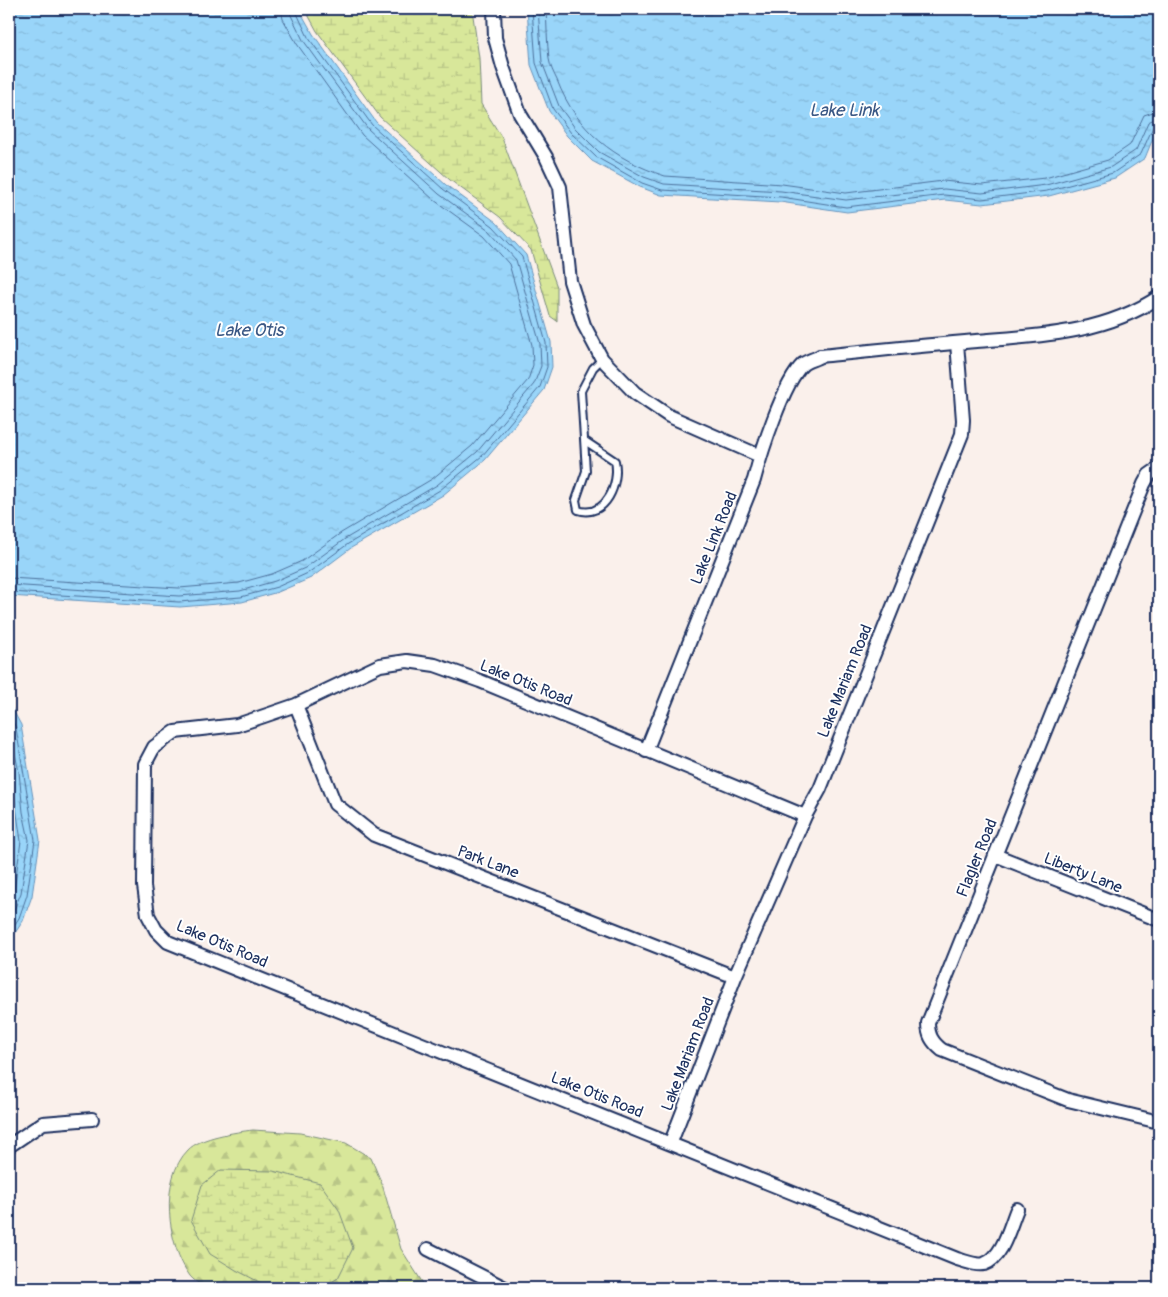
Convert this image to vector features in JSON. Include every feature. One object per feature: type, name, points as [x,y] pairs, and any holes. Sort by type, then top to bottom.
[{"type":"street","points":[[494,9],[495,38],[520,114],[546,157],[560,187],[570,281],[584,325],[602,359],[635,393],[669,416],[760,456]]},
{"type":"street","points":[[957,343],[1069,333],[1114,320],[1159,297]]},
{"type":"street","name":"Lake Link Road","points":[[646,751],[754,480],[760,456],[790,382],[803,364],[829,356],[957,343]]},
{"type":"street","name":"Lake Mariam Road","points":[[671,1142],[736,977],[805,816],[820,789],[962,434],[963,420],[957,343]]},
{"type":"street","name":"Flagler Road","points":[[1159,468],[1149,475],[1144,484],[928,1023],[928,1032],[935,1044],[942,1050],[1068,1100],[1159,1122]]},
{"type":"street","name":"Lake Otis Road","points":[[805,816],[480,681],[426,664],[407,662],[380,665],[296,705],[237,725],[175,732],[154,747],[145,764],[144,886],[148,915],[156,930],[168,942],[974,1264],[985,1264],[994,1257],[1018,1209]]},
{"type":"street","name":"Park Lane","points":[[296,705],[335,804],[374,835],[736,977]]},
{"type":"street","name":"Liberty Lane","points":[[995,856],[1159,920]]},
{"type":"street","points":[[9,1146],[43,1123],[92,1119]]},
{"type":"street","points":[[428,1249],[505,1288]]},
{"type":"lane","points":[[585,441],[615,461],[617,470],[606,504],[600,509],[587,513],[578,510],[576,500],[586,471],[581,391],[593,368],[602,359]]},
{"type":"green space","points":[[305,9],[472,9],[479,58],[481,104],[502,138],[557,287],[557,321],[550,316],[531,250],[500,217],[450,180],[380,117],[317,31]]},
{"type":"green space","points":[[253,1130],[300,1133],[346,1143],[371,1158],[382,1184],[401,1249],[426,1288],[321,1288],[338,1278],[269,1287],[278,1288],[204,1288],[193,1279],[182,1263],[172,1230],[170,1194],[179,1162],[194,1145],[209,1138]]},
{"type":"green space","points":[[221,1170],[273,1171],[320,1183],[339,1210],[353,1248],[338,1278],[321,1288],[269,1287],[210,1254],[191,1220],[202,1185]]},
{"type":"water","name":"Lake Otis","points":[[9,9],[299,9],[313,34],[376,122],[446,185],[496,222],[526,255],[551,342],[552,367],[544,390],[485,460],[443,495],[351,548],[311,578],[278,592],[242,602],[180,607],[9,596]]},
{"type":"water","name":"Lake Link","points":[[527,9],[1159,9],[1158,126],[1145,158],[1115,178],[1049,196],[982,204],[945,200],[847,212],[780,202],[661,195],[640,187],[592,161],[567,136],[549,111],[531,65]]},
{"type":"water","points":[[9,703],[21,725],[40,840],[32,896],[23,921],[9,942]]}]
